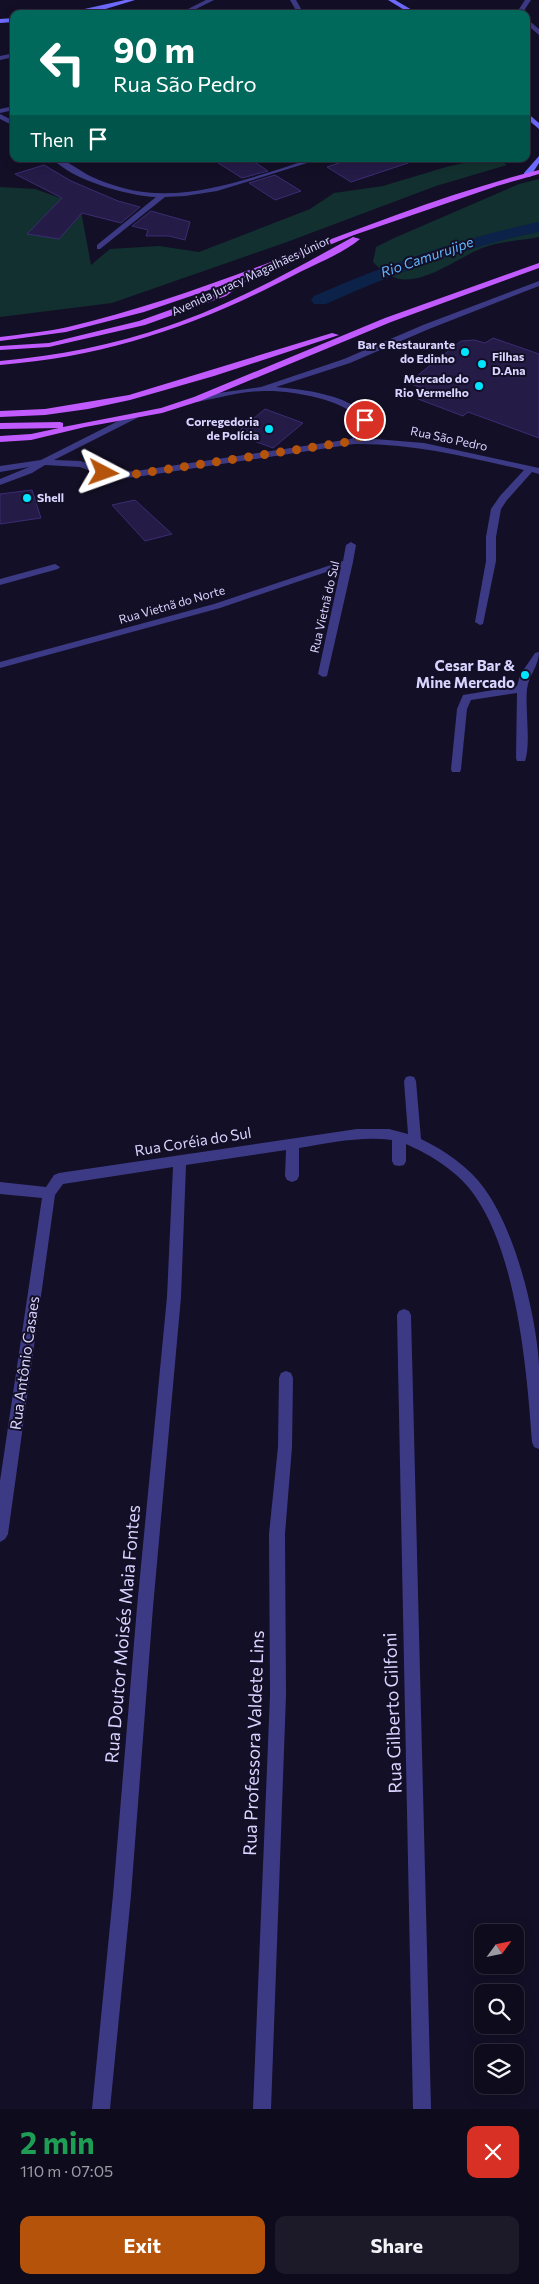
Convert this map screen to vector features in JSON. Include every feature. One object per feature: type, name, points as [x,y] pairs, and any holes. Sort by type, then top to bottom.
[{"type":"main road","name":"Avenida Juracy Magalhães Júnior","points":[[0,339],[66,330],[112,319],[259,270],[351,233],[391,221],[494,184],[539,172]]},
{"type":"main road","name":"Avenida Juracy Magalhães Júnior","points":[[0,363],[32,361],[84,352],[127,342],[172,327],[256,290],[391,221]]},
{"type":"main road","points":[[0,439],[31,437],[85,424],[134,416],[197,400],[388,320],[539,265]]},
{"type":"main road","points":[[0,348],[49,345],[142,323],[223,294],[259,270]]},
{"type":"main road","points":[[0,414],[82,408],[150,394],[325,338],[388,320]]},
{"type":"main road","points":[[0,426],[85,424]]},
{"type":"street","points":[[92,10],[132,0]]},
{"type":"street","points":[[190,10],[212,0]]},
{"type":"street","points":[[391,0],[409,10]]},
{"type":"street","points":[[530,24],[539,33]]},
{"type":"street","points":[[530,118],[539,127]]},
{"type":"street","points":[[527,175],[539,158]]},
{"type":"street","points":[[62,162],[111,187],[161,197],[214,190],[307,162]]},
{"type":"street","points":[[100,247],[161,197]]},
{"type":"street","points":[[197,400],[262,389],[347,361],[426,327],[539,283]]},
{"type":"street","points":[[262,389],[302,392],[327,398],[348,406],[359,413],[365,420],[366,428],[364,435],[354,441]]},
{"type":"street","points":[[0,482],[29,471],[79,442],[134,416]]},
{"type":"street","name":"Rua São Pedro","points":[[43,462],[71,462],[118,475],[136,474],[354,441],[382,440],[401,442],[534,470]]},
{"type":"street","points":[[79,442],[81,455],[92,468]]},
{"type":"street","points":[[0,469],[43,462]]},
{"type":"street","points":[[480,622],[491,561],[491,536],[496,509],[503,498],[534,470]]},
{"type":"street","name":"Rua Vietnã do Sul","points":[[323,674],[351,545]]},
{"type":"street","name":"Rua Vietnã do Norte","points":[[0,665],[217,606],[348,562]]},
{"type":"street","points":[[0,582],[55,567]]},
{"type":"street","points":[[521,758],[522,689],[525,675],[539,655]]},
{"type":"street","points":[[456,769],[462,709],[467,697],[522,689]]},
{"type":"street","points":[[410,1081],[415,1142]]},
{"type":"street","name":"Rua Coréia do Sul","points":[[49,1193],[59,1179],[357,1134],[379,1133],[399,1136],[415,1142],[461,1172],[479,1190],[493,1213],[506,1247],[528,1335],[539,1442]]},
{"type":"street","points":[[398,1161],[399,1136]]},
{"type":"street","points":[[292,1176],[294,1144]]},
{"type":"street","name":"Rua Doutor Moisés Maia Fontes","points":[[101,2109],[122,1895],[144,1616],[174,1297],[180,1162]]},
{"type":"street","points":[[0,1188],[49,1193]]},
{"type":"street","name":"Rua Antônio Casaes","points":[[0,1534],[49,1193]]},
{"type":"street","name":"Rua Gilberto Gilfoni","points":[[404,1315],[422,2109]]},
{"type":"street","name":"Rua Professora Valdete Lins","points":[[262,2109],[278,1695],[277,1534],[285,1447],[286,1378]]},
{"type":"green space","points":[[468,162],[502,162],[507,165],[436,186],[287,242],[112,303],[0,317],[0,187],[35,189],[80,205],[91,265],[110,249],[159,246],[199,252],[310,209],[334,193],[383,186]]},
{"type":"green space","points":[[539,179],[539,237],[503,242],[482,248],[437,271],[413,279],[391,276],[373,262],[376,247],[394,238],[519,184]]},
{"type":"building","points":[[217,162],[254,162],[268,171],[242,178]]},
{"type":"building","points":[[342,162],[408,163],[351,182],[327,167]]},
{"type":"building","points":[[44,165],[71,181],[118,201],[140,207],[121,223],[82,213],[59,239],[27,234],[62,198],[15,174]]},
{"type":"building","points":[[275,175],[301,191],[275,200],[249,183]]},
{"type":"building","points":[[151,211],[190,222],[185,240],[169,236],[146,236],[148,230],[132,226]]},
{"type":"building","name":"Mercado do Rio Vermelho","points":[[493,338],[539,354],[539,438],[468,412],[463,416],[418,399],[429,390],[408,383],[461,341],[474,340],[485,343]]},
{"type":"building","name":"Corregedoria de Polícia","points":[[265,409],[303,423],[273,448],[235,434]]},
{"type":"building","points":[[32,490],[41,518],[0,524],[0,494]]},
{"type":"building","points":[[135,500],[172,534],[145,541],[112,505]]},
{"type":"waterway","name":"Rio Camurujipe","points":[[320,300],[400,266],[482,240],[539,227]]},
{"type":"place","name":"Bar e Restaurante do Edinho","points":[[465,352]]},
{"type":"place","name":"Filhas D.Ana","points":[[482,364]]},
{"type":"place","name":"Mercado do Rio Vermelho","points":[[479,386]]},
{"type":"place","name":"Corregedoria de Polícia","points":[[269,429]]},
{"type":"place","name":"Shell","points":[[27,498]]},
{"type":"place","name":"Cesar Bar & Mine Mercado","points":[[525,675]]},
{"type":"route","points":[[104,473],[118,475],[136,474],[354,441],[364,435],[366,428],[365,420]]}]
